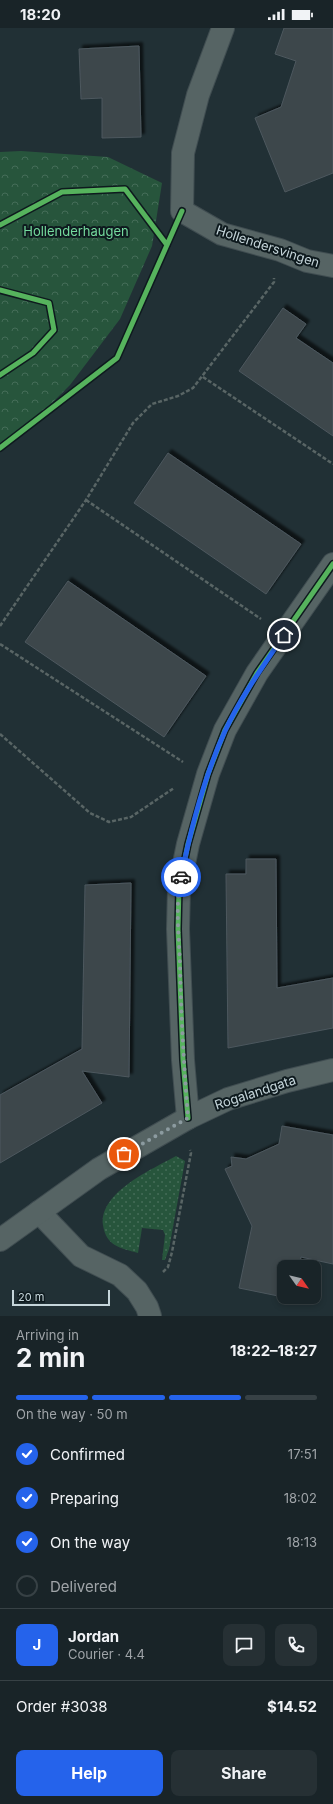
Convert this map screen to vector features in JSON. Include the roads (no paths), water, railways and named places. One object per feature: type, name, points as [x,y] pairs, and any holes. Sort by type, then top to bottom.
[{"type":"street","name":"Hollendersvingen","points":[[223,28],[198,95],[183,153],[182,211],[222,234],[280,250],[307,261],[333,266]]},
{"type":"street","points":[[188,1118],[178,929],[179,888],[188,844],[208,774],[225,730],[257,673],[333,564]]},
{"type":"street","name":"Rogalandgata","points":[[0,1240],[99,1169],[188,1118],[228,1099],[287,1081],[333,1070]]},
{"type":"street","points":[[39,1212],[82,1256],[120,1275],[137,1291],[147,1307],[150,1316]]},
{"type":"park label","name":"Hollenderhaugen","points":[[76,231]]}]
